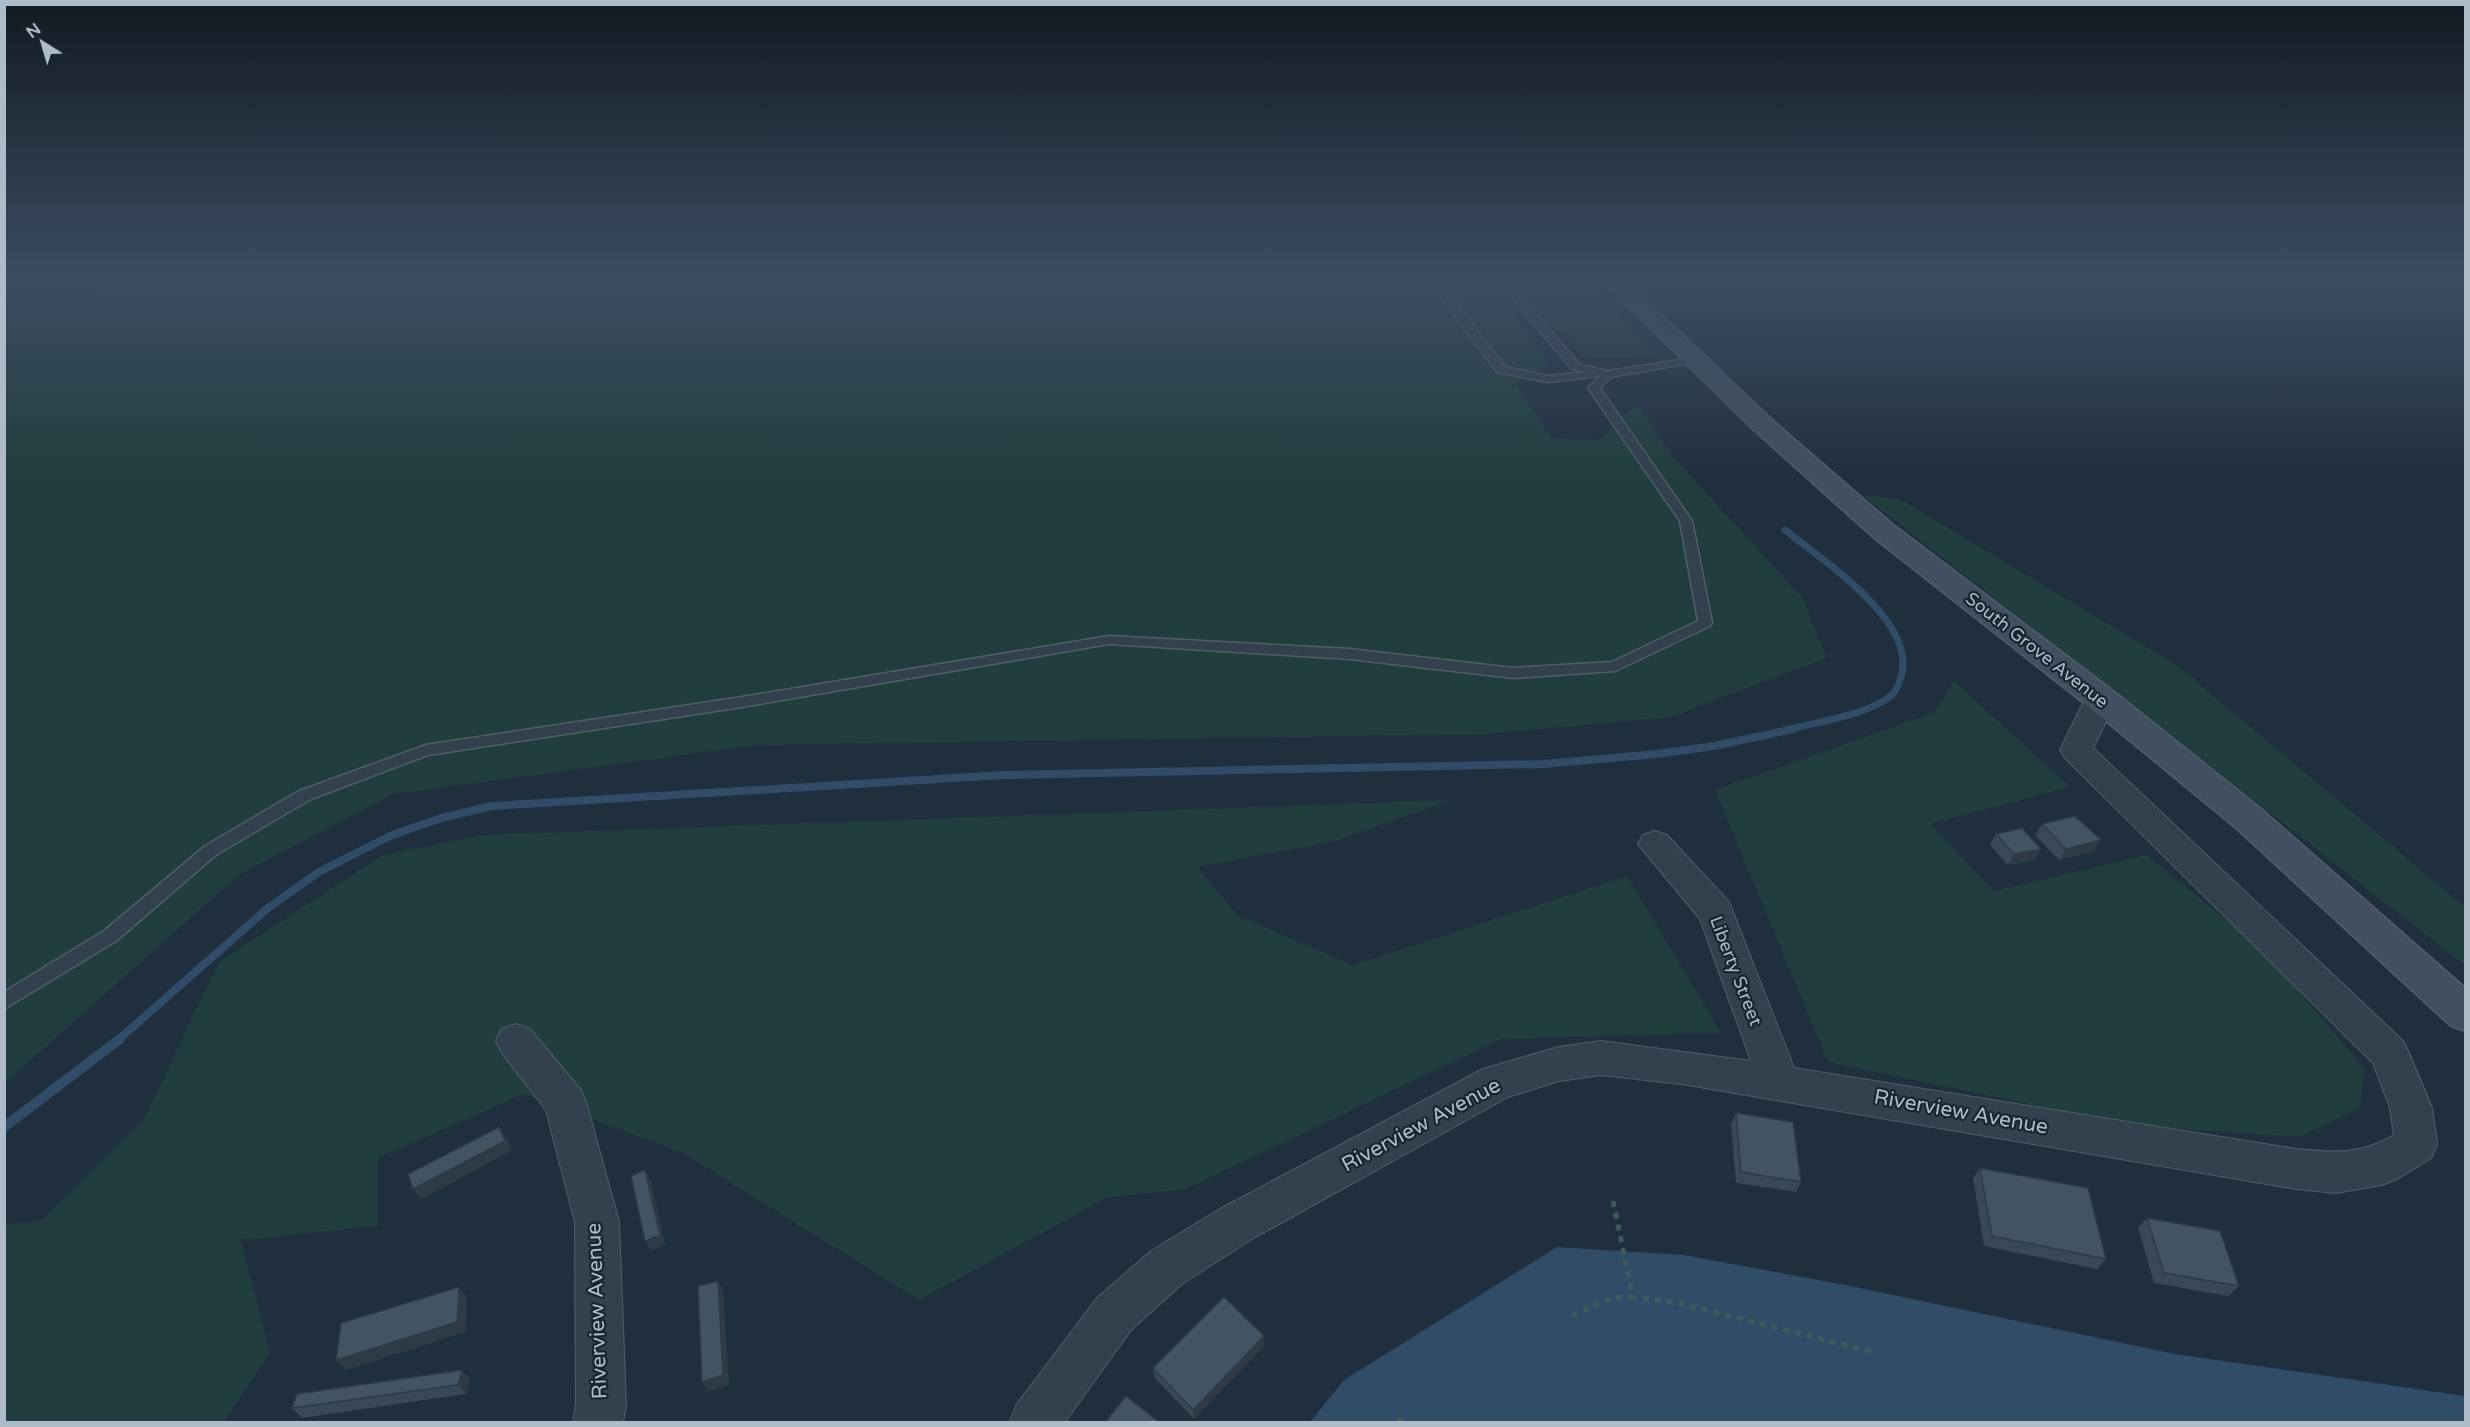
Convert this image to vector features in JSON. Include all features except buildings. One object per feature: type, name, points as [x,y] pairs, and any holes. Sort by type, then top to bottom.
[{"type":"main road","name":"South Grove Avenue","points":[[1683,348],[1763,425],[1882,530],[2101,699],[2248,818],[2466,1014]]},
{"type":"street","name":"Riverview Avenue","points":[[1035,1422],[1114,1314],[1167,1268],[1236,1224],[1497,1082],[1560,1064],[1601,1059],[1779,1081],[2286,1168],[2336,1173],[2382,1165],[2416,1144],[2411,1108],[2389,1053],[2076,750],[2101,699]]},
{"type":"street","name":"Liberty Street","points":[[1655,844],[1716,912],[1779,1081]]},
{"type":"street","name":"Riverview Avenue","points":[[516,1041],[565,1102],[597,1222],[601,1405],[598,1422]]},
{"type":"lane","points":[[1484,348],[1501,370],[1548,379],[1608,374],[1695,359]]},
{"type":"lane","points":[[1560,348],[1576,367],[1608,374]]},
{"type":"lane","points":[[4,1002],[110,936],[211,850],[305,795],[426,750],[742,702],[1109,640],[1350,654],[1513,673],[1615,666],[1705,623],[1686,521],[1594,388],[1608,374]]},
{"type":"path","points":[[1613,1201],[1633,1297]]},
{"type":"path","points":[[1572,1316],[1612,1298],[1633,1297],[1680,1303],[1872,1352]]},
{"type":"green space","points":[[4,348],[1538,348],[1550,364],[1516,384],[1551,438],[1599,440],[1636,404],[1674,458],[1802,597],[1827,658],[1671,717],[1490,734],[759,745],[394,794],[240,874],[5,1083]]},
{"type":"green space","points":[[1576,348],[1651,348],[1659,356],[1588,358]]},
{"type":"green space","points":[[1862,495],[1899,499],[2178,666],[2465,907],[2465,965]]},
{"type":"green space","points":[[1954,681],[2070,787],[1930,824],[1994,891],[2147,855],[2240,932],[2282,972],[2365,1069],[2360,1108],[2300,1137],[2129,1125],[1828,1062],[1715,790],[1935,712]]},
{"type":"green space","points":[[1452,800],[1336,841],[1198,867],[1237,915],[1353,965],[1627,876],[1721,1033],[1501,1039],[1186,1189],[1106,1198],[919,1300],[683,1153],[524,1094],[378,1158],[378,1226],[241,1240],[270,1353],[224,1422],[5,1422],[4,1225],[42,1220],[144,1119],[219,962],[383,855],[481,835]]},
{"type":"water","points":[[1557,1247],[1684,1255],[1840,1284],[2175,1354],[2465,1396],[2465,1422],[1310,1422],[1344,1380]]},
{"type":"waterway","points":[[1785,530],[1865,595],[1897,637],[1903,659],[1897,688],[1881,703],[1855,713],[1787,730]]},
{"type":"waterway","points":[[118,1040],[268,908],[319,872],[390,836],[441,818],[492,806],[1004,775],[1544,764],[1657,754],[1714,746],[1793,729]]},
{"type":"waterway","points":[[4,1127],[120,1039]]}]
